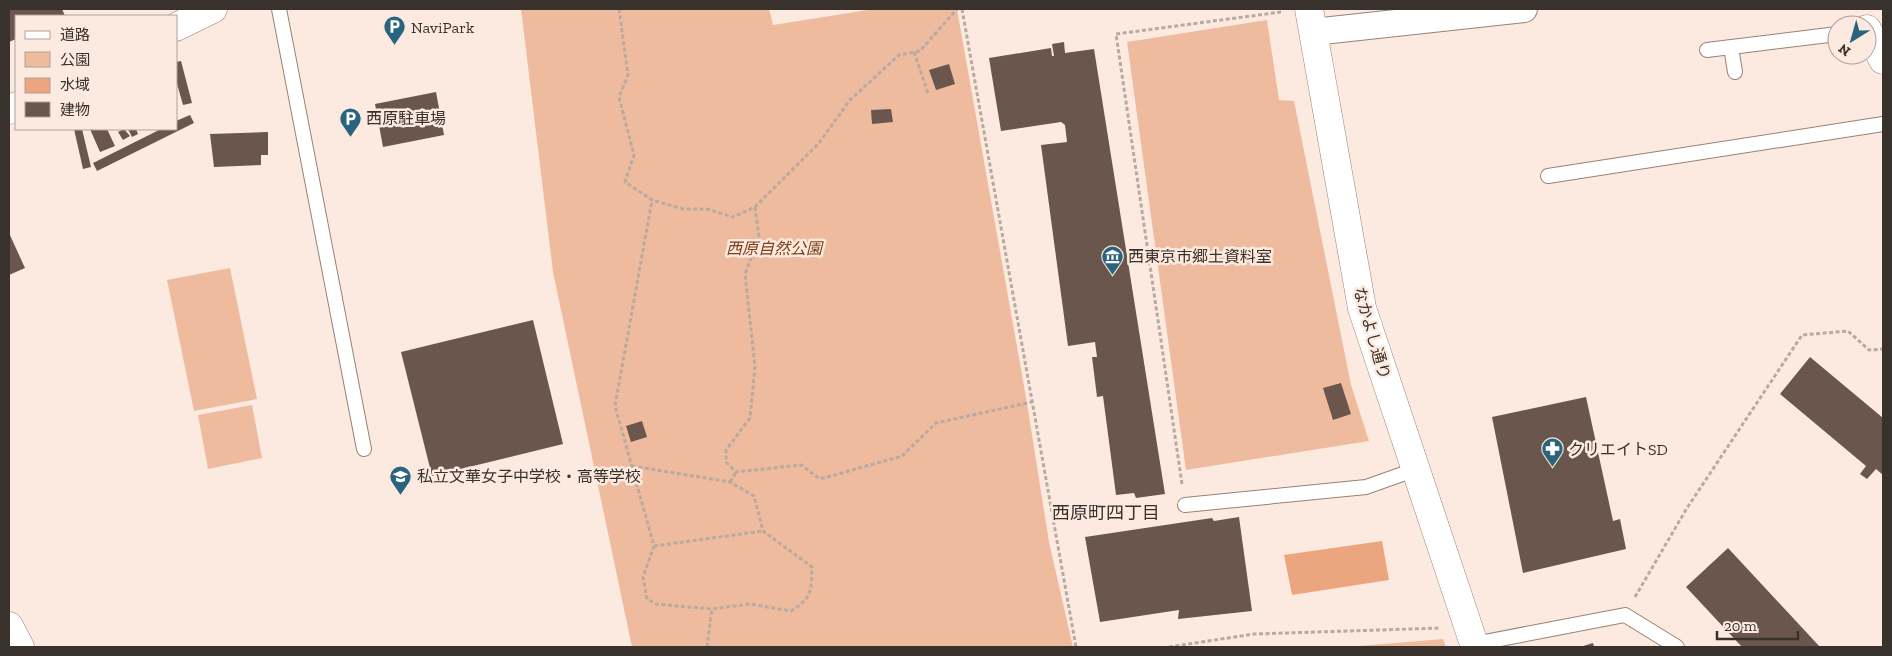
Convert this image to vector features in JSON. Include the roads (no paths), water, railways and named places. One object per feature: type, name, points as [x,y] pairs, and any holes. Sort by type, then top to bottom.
[{"type":"street","points":[[178,26],[213,9]]},
{"type":"street","points":[[1304,17],[1524,9]]},
{"type":"street","name":"なかよし通り","points":[[1304,17],[1362,308],[1465,590],[1472,637]]},
{"type":"street","points":[[1877,48],[1883,60]]},
{"type":"street","points":[[9,626],[20,647]]},
{"type":"lane","points":[[279,9],[364,449]]},
{"type":"lane","points":[[1707,50],[1827,35]]},
{"type":"lane","points":[[1731,47],[1734,72]]},
{"type":"lane","points":[[1548,176],[1883,124]]},
{"type":"lane","points":[[1185,505],[1366,487],[1422,475]]},
{"type":"lane","points":[[1472,637],[1625,615],[1677,647]]},
{"type":"water","points":[[1382,541],[1389,580],[1292,595],[1284,555]]},
{"type":"place","name":"NaviPark","points":[[395,46]]},
{"type":"place","name":"西原駐車場","points":[[350,137]]},
{"type":"place","name":"西東京市郷土資料室","points":[[1112,275]]},
{"type":"place","name":"クリエイトSD","points":[[1552,468]]},
{"type":"place","name":"私立文華女子中学校・高等学校","points":[[401,495]]},
{"type":"district","name":"西原町四丁目","points":[[1106,513]]},
{"type":"park label","name":"西原自然公園","points":[[774,248]]}]
